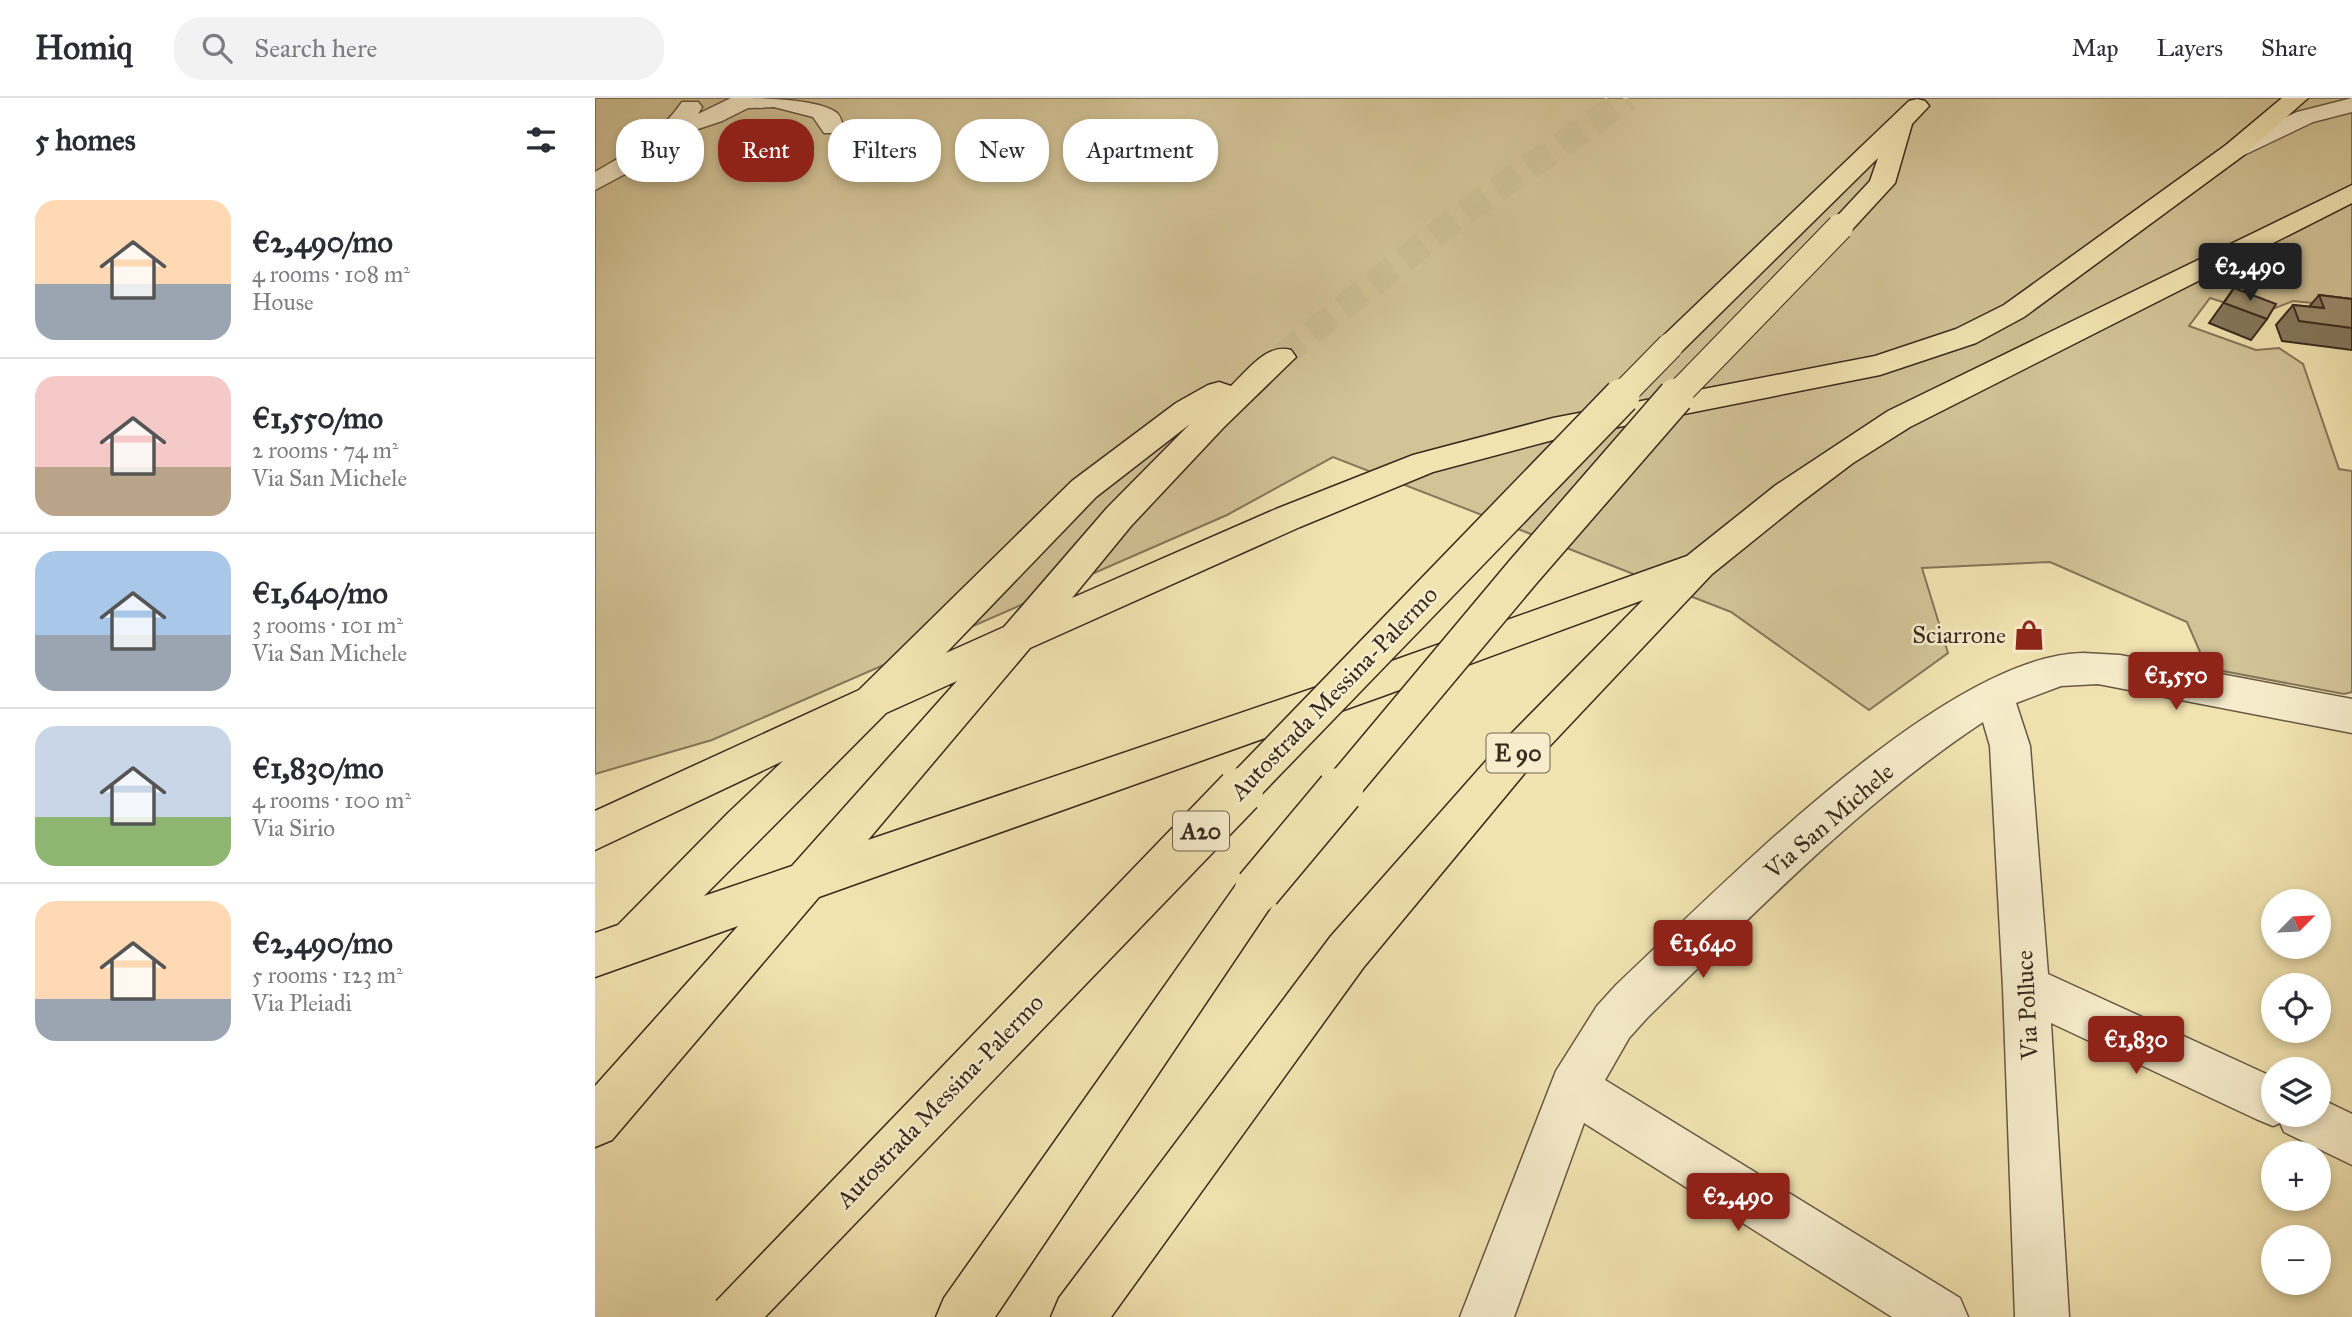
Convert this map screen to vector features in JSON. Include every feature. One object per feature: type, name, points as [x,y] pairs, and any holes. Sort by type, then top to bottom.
[{"type":"highway","name":"Autostrada Messina-Palermo","points":[[733,1317],[1670,346],[1910,113],[1882,183],[1696,373],[1523,572],[1258,889],[963,1317]]},
{"type":"highway","points":[[595,831],[831,720],[1351,492],[1425,463],[1541,432],[1881,365],[1966,336],[2014,311],[2235,150]]},
{"type":"highway","points":[[595,955],[1383,680],[1700,565],[1842,455],[1899,419],[2352,193]]},
{"type":"highway","points":[[595,979],[743,826],[892,683],[1084,489],[1200,415],[1280,358]]},
{"type":"highway","points":[[595,1123],[978,684],[1119,517],[1200,415]]},
{"type":"highway","name":"E 90","points":[[1078,1317],[1347,952],[1515,756],[1700,565]]},
{"type":"street","points":[[683,119],[695,98]]},
{"type":"street","points":[[704,119],[744,99],[774,100],[821,112],[829,119]]},
{"type":"street","points":[[2235,150],[2295,107],[2352,105]]},
{"type":"street","points":[[595,182],[616,170]]},
{"type":"street","name":"Via San Michele","points":[[1487,1317],[1573,1088],[1612,1022],[1829,817],[1932,734],[1995,696],[2040,676],[2062,669],[2085,668],[2120,671],[2352,716]]},
{"type":"street","name":"Via Polluce","points":[[1995,696],[2010,746],[2027,988],[2042,1317]]},
{"type":"street","points":[[2027,988],[2261,1096]]},
{"type":"street","points":[[1573,1088],[1941,1317]]},
{"type":"street","points":[[2325,1127],[2352,1140]]},
{"type":"shaded area","points":[[595,98],[2352,98],[2352,307],[2293,301],[2260,314],[2210,298],[2189,326],[2256,350],[2279,348],[2303,364],[2339,469],[2352,471],[2352,692],[2344,694],[2207,668],[2187,622],[2050,562],[1922,568],[1948,653],[1869,710],[1731,612],[1333,457],[1227,515],[712,740],[595,774]]},
{"type":"building","points":[[2234,288],[2276,304],[2267,319],[2224,303]]},
{"type":"building","points":[[2319,295],[2352,299],[2352,328],[2299,321],[2293,305],[2324,308]]},
{"type":"tunnel","points":[[1281,357],[1455,219],[1628,98]]},
{"type":"place","name":"Sciarrone","points":[[2029,635]]}]
